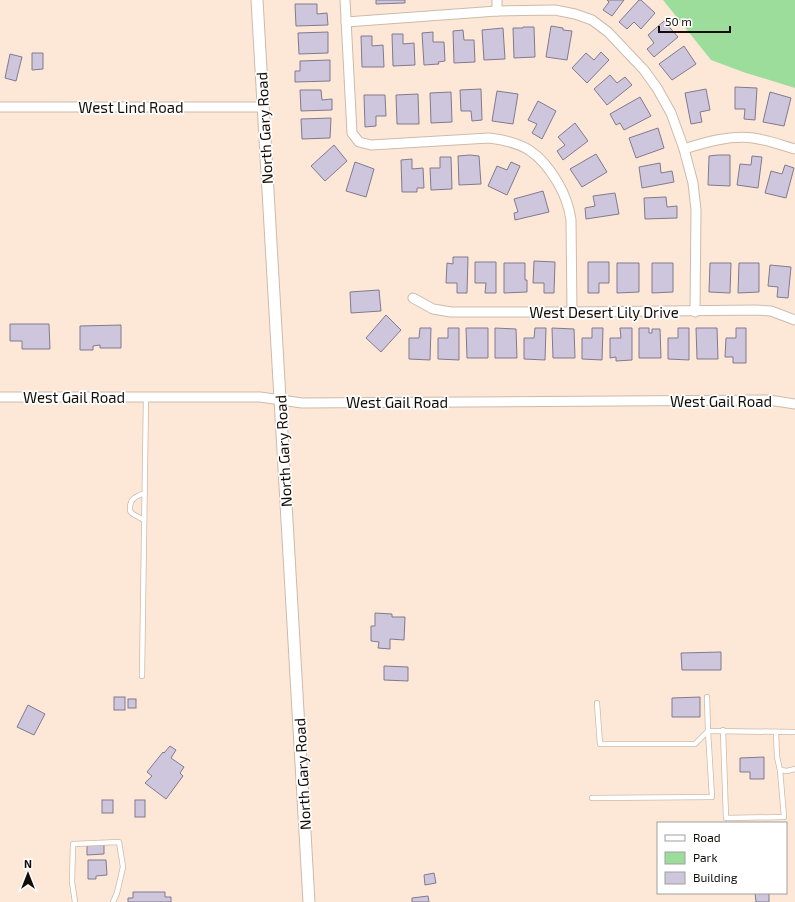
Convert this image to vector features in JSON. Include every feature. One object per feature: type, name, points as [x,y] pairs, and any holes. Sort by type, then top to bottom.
[{"type":"street","name":"North Gary Road","points":[[257,0],[309,902]]},
{"type":"street","points":[[345,0],[352,133],[359,142],[371,145],[489,138],[507,140],[537,154],[554,175],[570,207],[572,312]]},
{"type":"street","points":[[497,0],[497,11]]},
{"type":"street","points":[[346,22],[497,11],[555,10],[575,14],[592,20],[608,32],[644,70],[657,88],[671,113],[684,149],[692,183],[696,210],[695,312]]},
{"type":"street","name":"West Lind Road","points":[[0,107],[262,107]]},
{"type":"street","points":[[684,149],[729,138],[752,138],[773,142],[795,149]]},
{"type":"street","name":"West Desert Lily Drive","points":[[413,298],[433,309],[451,312],[771,311],[795,320]]},
{"type":"street","name":"West Gail Road","points":[[0,397],[260,397],[302,403],[769,400],[795,404]]},
{"type":"lane","points":[[142,676],[146,397]]},
{"type":"lane","points":[[144,520],[133,514],[130,507],[131,502],[135,497],[145,493]]},
{"type":"lane","points":[[592,798],[712,797],[707,697]]},
{"type":"lane","points":[[597,704],[600,744],[695,744],[708,731],[723,730],[795,732]]},
{"type":"lane","points":[[723,730],[726,818],[784,817],[780,770],[777,757],[776,732]]},
{"type":"lane","points":[[780,770],[787,771],[795,769]]},
{"type":"lane","points":[[74,902],[72,882],[73,844],[119,842],[123,868],[117,893],[113,902]]},
{"type":"green space","points":[[663,0],[795,0],[795,88],[743,72],[711,60]]},
{"type":"building","points":[[376,0],[405,0],[405,3],[376,4]]},
{"type":"building","points":[[607,0],[624,0],[612,16],[603,10],[609,2]]},
{"type":"building","points":[[639,0],[641,0],[655,13],[641,29],[634,22],[627,29],[619,22]]},
{"type":"building","points":[[295,4],[317,4],[317,14],[327,13],[328,25],[296,26]]},
{"type":"building","points":[[664,21],[678,37],[654,57],[647,49],[654,43],[648,35]]},
{"type":"building","points":[[551,26],[572,31],[567,60],[546,57]]},
{"type":"building","points":[[534,27],[535,57],[514,58],[513,28]]},
{"type":"building","points":[[503,28],[505,59],[484,60],[482,30]]},
{"type":"building","points":[[463,30],[464,40],[474,40],[475,62],[454,63],[453,31]]},
{"type":"building","points":[[328,32],[328,53],[299,54],[298,33]]},
{"type":"building","points":[[433,32],[433,42],[444,42],[445,61],[438,62],[439,64],[424,65],[422,33]]},
{"type":"building","points":[[392,34],[403,34],[403,44],[414,43],[415,65],[393,66]]},
{"type":"building","points":[[361,36],[372,36],[372,46],[383,45],[384,67],[362,67]]},
{"type":"building","points":[[684,46],[696,64],[672,80],[659,64]]},
{"type":"building","points":[[601,52],[609,60],[587,83],[572,68],[586,53],[594,60]]},
{"type":"building","points":[[32,53],[43,53],[43,69],[32,70]]},
{"type":"building","points":[[10,54],[22,57],[16,81],[5,78]]},
{"type":"building","points":[[330,60],[330,81],[295,82],[295,71],[300,71],[300,61]]},
{"type":"building","points":[[610,75],[617,83],[625,77],[632,85],[607,105],[594,89]]},
{"type":"building","points":[[735,87],[757,88],[755,120],[744,119],[745,109],[735,109]]},
{"type":"building","points":[[481,89],[482,120],[472,121],[471,111],[461,111],[460,90]]},
{"type":"building","points":[[706,89],[710,110],[700,112],[702,122],[691,124],[685,93]]},
{"type":"building","points":[[300,90],[321,90],[322,100],[332,99],[332,110],[301,111]]},
{"type":"building","points":[[497,91],[518,94],[513,124],[492,121]]},
{"type":"building","points":[[451,92],[452,122],[431,123],[430,93]]},
{"type":"building","points":[[770,92],[791,98],[784,126],[763,122]]},
{"type":"building","points":[[418,94],[419,124],[397,124],[396,95]]},
{"type":"building","points":[[364,95],[385,95],[386,116],[376,116],[376,126],[365,127]]},
{"type":"building","points":[[640,97],[651,116],[624,130],[620,123],[616,125],[610,114]]},
{"type":"building","points":[[538,101],[556,111],[542,139],[532,133],[537,124],[528,120]]},
{"type":"building","points":[[331,118],[330,138],[302,139],[301,119]]},
{"type":"building","points":[[575,123],[588,141],[563,160],[557,151],[565,145],[558,137]]},
{"type":"building","points":[[658,128],[664,148],[636,158],[629,138]]},
{"type":"building","points":[[334,145],[347,161],[325,181],[311,166]]},
{"type":"building","points":[[596,154],[607,172],[582,187],[570,169]]},
{"type":"building","points":[[730,155],[730,186],[708,185],[709,156]]},
{"type":"building","points":[[458,156],[479,156],[481,184],[459,185]]},
{"type":"building","points":[[752,156],[762,157],[758,188],[737,185],[740,164],[751,165]]},
{"type":"building","points":[[440,157],[451,157],[452,189],[431,190],[430,168],[440,168]]},
{"type":"building","points":[[412,159],[412,169],[423,168],[424,188],[417,188],[417,192],[402,192],[401,160]]},
{"type":"building","points":[[355,162],[374,169],[366,197],[346,191]]},
{"type":"building","points":[[511,162],[520,166],[507,195],[488,186],[497,166],[507,170]]},
{"type":"building","points":[[660,163],[661,173],[672,171],[674,182],[642,188],[639,167]]},
{"type":"building","points":[[785,165],[794,168],[786,198],[765,193],[771,171],[782,174]]},
{"type":"building","points":[[543,191],[549,212],[515,220],[514,213],[518,212],[514,199]]},
{"type":"building","points":[[615,193],[619,214],[586,219],[585,208],[595,206],[593,196]]},
{"type":"building","points":[[666,197],[667,207],[677,206],[677,218],[645,219],[644,198]]},
{"type":"building","points":[[453,257],[468,257],[467,293],[457,293],[457,283],[446,283],[447,263],[453,264]]},
{"type":"building","points":[[534,261],[555,262],[554,293],[544,293],[544,283],[533,283]]},
{"type":"building","points":[[475,262],[496,262],[496,293],[485,293],[486,283],[475,283]]},
{"type":"building","points":[[588,262],[609,262],[609,283],[599,283],[599,293],[588,293]]},
{"type":"building","points":[[504,263],[525,263],[527,292],[504,293]]},
{"type":"building","points":[[617,263],[639,263],[639,292],[617,293]]},
{"type":"building","points":[[652,263],[673,263],[673,292],[652,293]]},
{"type":"building","points":[[710,263],[731,263],[730,293],[709,292]]},
{"type":"building","points":[[739,263],[759,263],[759,292],[738,293]]},
{"type":"building","points":[[770,265],[791,267],[788,298],[777,297],[778,287],[768,286]]},
{"type":"building","points":[[379,290],[381,311],[351,313],[350,292]]},
{"type":"building","points":[[386,315],[401,330],[381,352],[366,338]]},
{"type":"building","points":[[10,324],[49,324],[50,349],[22,349],[22,341],[10,341]]},
{"type":"building","points":[[121,325],[121,348],[100,348],[100,345],[93,346],[93,350],[80,350],[80,326]]},
{"type":"building","points":[[420,328],[431,328],[430,360],[409,359],[409,338],[419,338]]},
{"type":"building","points":[[448,328],[459,328],[459,360],[438,359],[438,338],[448,338]]},
{"type":"building","points":[[466,328],[488,328],[488,358],[467,358]]},
{"type":"building","points":[[495,328],[516,329],[517,358],[495,358]]},
{"type":"building","points":[[535,328],[546,328],[545,360],[524,359],[524,338],[534,338]]},
{"type":"building","points":[[552,328],[574,329],[575,358],[553,358]]},
{"type":"building","points":[[592,328],[603,328],[602,360],[582,359],[582,338],[592,338]]},
{"type":"building","points":[[620,328],[632,328],[632,360],[616,361],[616,357],[610,358],[610,338],[621,338]]},
{"type":"building","points":[[639,328],[649,328],[649,333],[652,333],[652,329],[660,329],[661,358],[639,358]]},
{"type":"building","points":[[678,328],[689,328],[689,360],[668,359],[668,338],[678,338]]},
{"type":"building","points":[[696,328],[717,328],[718,359],[697,359]]},
{"type":"building","points":[[736,328],[746,328],[746,363],[733,363],[733,357],[725,357],[726,338],[736,338]]},
{"type":"building","points":[[375,613],[392,614],[392,617],[405,617],[404,640],[390,639],[390,649],[378,648],[379,642],[371,641],[371,626],[375,626]]},
{"type":"building","points":[[721,652],[721,670],[682,670],[681,653]]},
{"type":"building","points":[[384,666],[408,667],[408,681],[384,680]]},
{"type":"building","points":[[114,697],[125,697],[125,710],[114,710]]},
{"type":"building","points":[[700,697],[700,717],[672,717],[672,698]]},
{"type":"building","points":[[128,699],[136,699],[136,708],[128,708]]},
{"type":"building","points":[[28,705],[45,714],[34,735],[17,727]]},
{"type":"building","points":[[170,746],[176,750],[171,758],[184,767],[180,773],[183,776],[166,799],[145,783],[152,776],[147,772],[163,752],[164,753]]},
{"type":"building","points":[[764,757],[764,779],[750,779],[750,772],[740,772],[740,758]]},
{"type":"building","points":[[102,800],[113,800],[113,813],[102,813]]},
{"type":"building","points":[[135,800],[145,800],[145,817],[135,817]]},
{"type":"building","points":[[104,844],[104,854],[87,855],[87,845]]},
{"type":"building","points":[[88,860],[106,860],[107,875],[96,876],[96,879],[88,879]]},
{"type":"building","points":[[434,873],[436,883],[425,885],[424,875]]},
{"type":"building","points":[[133,892],[165,892],[165,897],[171,897],[171,902],[128,902],[128,898],[133,898]]},
{"type":"building","points":[[755,894],[769,894],[769,902],[756,902]]},
{"type":"building","points":[[428,896],[429,902],[412,902],[412,898]]}]
